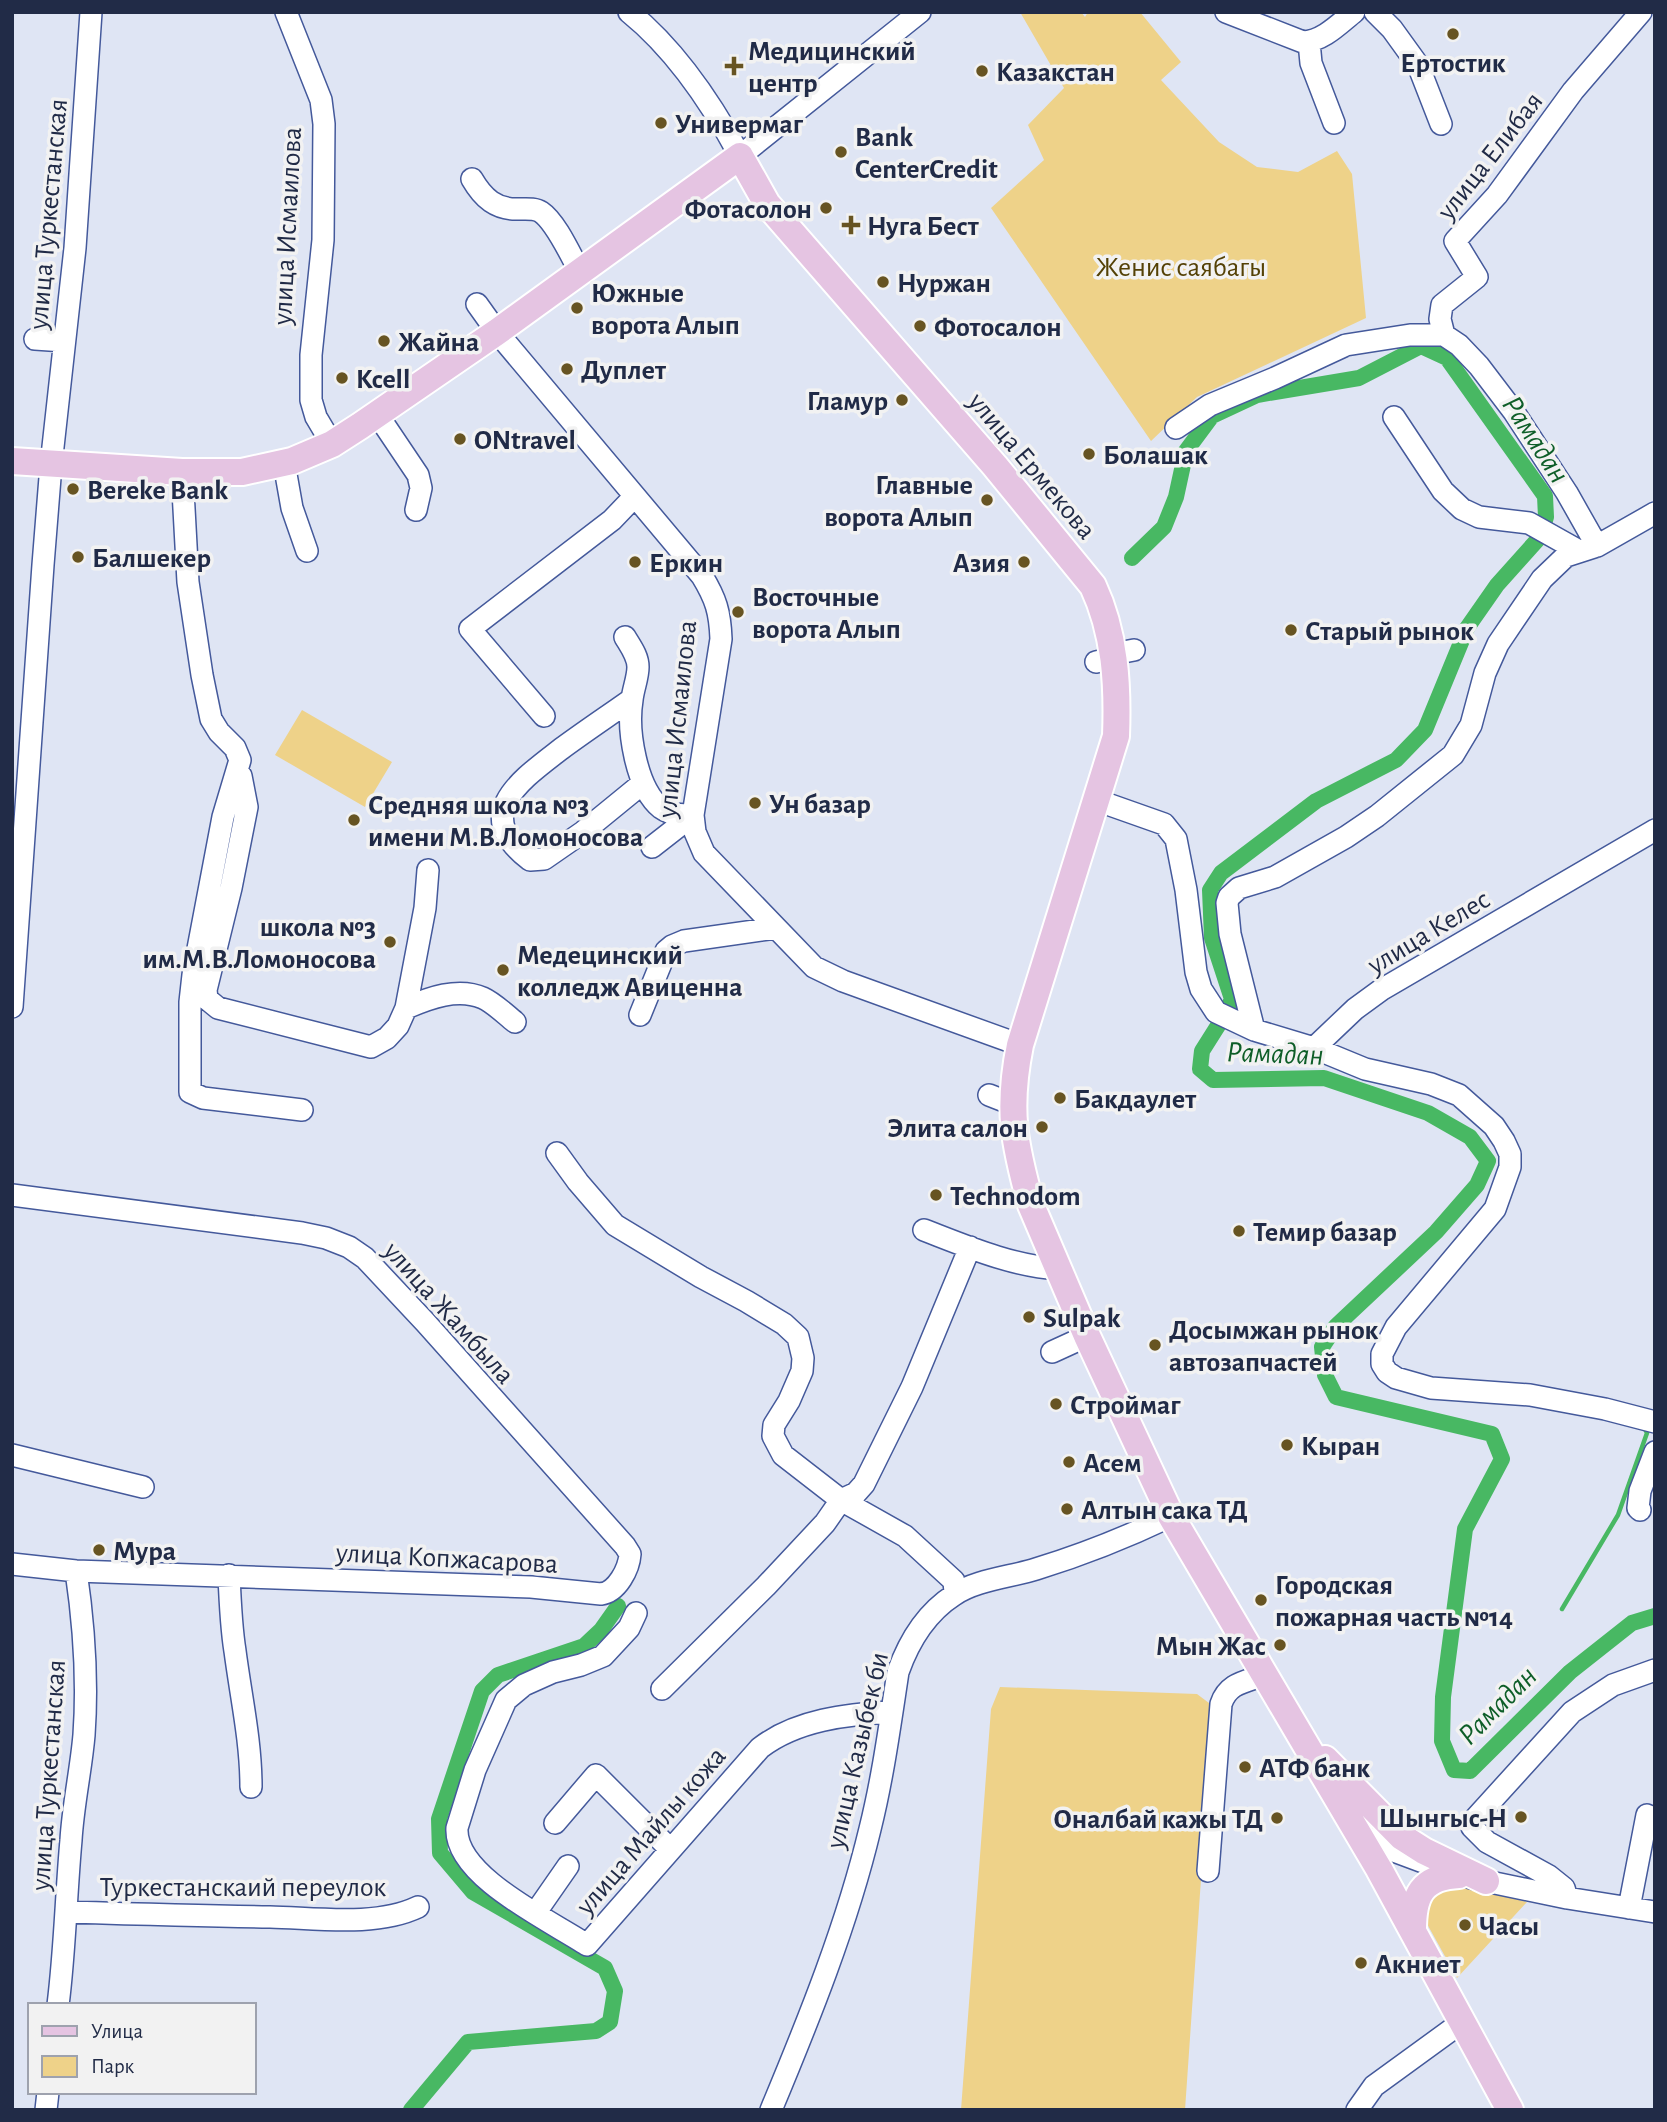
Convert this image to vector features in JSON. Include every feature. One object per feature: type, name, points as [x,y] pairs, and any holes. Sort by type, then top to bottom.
[{"type":"main road","points":[[12,461],[182,472],[242,472],[292,461],[332,443],[377,414],[497,332],[740,156]]},
{"type":"main road","name":"улица Ермекова","points":[[740,156],[767,204],[995,466],[1093,586],[1104,609],[1114,656],[1118,695],[1116,736],[1020,1045]]},
{"type":"main road","points":[[1020,1045],[1013,1080],[1001,1099],[1028,1195],[1087,1336],[1171,1516],[1413,1930],[1510,2110]]},
{"type":"main road","points":[[1307,1746],[1330,1762],[1402,1837],[1424,1851],[1486,1881]]},
{"type":"main road","points":[[1413,1930],[1413,1907],[1419,1893],[1438,1878],[1459,1875]]},
{"type":"street","name":"улица Туркестанская","points":[[12,1007],[51,465],[75,248],[91,12]]},
{"type":"street","name":"улица Исмаилова","points":[[286,12],[321,100],[324,124],[323,240],[311,355],[311,400],[316,417],[332,443]]},
{"type":"street","points":[[740,156],[920,12]]},
{"type":"street","points":[[1226,12],[1303,42],[1324,35],[1354,12]]},
{"type":"street","points":[[1376,12],[1418,65],[1441,124]]},
{"type":"street","name":"улица Елибая","points":[[1444,335],[1440,319],[1442,304],[1478,277],[1455,241],[1497,195],[1573,91],[1641,12]]},
{"type":"street","name":"улица Ермекова","points":[[640,16],[716,111],[740,156]]},
{"type":"street","points":[[1309,42],[1311,64],[1334,123]]},
{"type":"street","points":[[472,179],[481,194],[498,206],[540,211],[548,219],[580,272]]},
{"type":"street","name":"улица Исмаилова","points":[[477,304],[497,332],[702,576],[713,595],[720,614],[721,639],[695,832],[704,853],[814,967],[843,981],[1020,1045]]},
{"type":"street","points":[[1176,428],[1210,405],[1275,379],[1346,345],[1410,335],[1444,335],[1459,345],[1479,366],[1514,412],[1567,493],[1588,549]]},
{"type":"street","points":[[35,339],[64,341]]},
{"type":"street","points":[[377,414],[418,475],[421,488],[416,510]]},
{"type":"street","points":[[1394,417],[1443,491],[1462,509],[1479,517],[1530,523],[1588,549]]},
{"type":"street","points":[[284,463],[292,508],[307,551]]},
{"type":"street","points":[[182,472],[188,582],[202,675],[211,719],[219,732],[235,748],[240,760],[223,817],[192,975],[190,1092],[203,1098],[302,1110]]},
{"type":"street","points":[[544,716],[470,629],[612,520],[634,496]]},
{"type":"street","points":[[1254,1030],[1230,934],[1227,903],[1229,897],[1239,888],[1275,877],[1346,837],[1377,816],[1452,755],[1471,725],[1485,673],[1498,644],[1542,579],[1555,564],[1655,513]]},
{"type":"street","points":[[625,637],[636,656],[638,668],[632,699],[631,728],[643,783],[662,808],[674,814],[701,802]]},
{"type":"street","points":[[632,699],[521,780],[506,802],[504,813],[504,827],[510,843],[530,860],[544,859],[583,832],[643,783]]},
{"type":"street","points":[[237,770],[241,776],[247,807],[231,888],[208,979],[207,999],[218,1008],[371,1046],[387,1038],[398,1026],[406,1008],[425,908],[428,870]]},
{"type":"street","points":[[1096,800],[1133,803],[1164,824],[1176,839],[1200,989],[1224,1017],[1365,1069],[1431,1084],[1459,1094],[1494,1126],[1510,1154],[1510,1167],[1495,1209],[1396,1327],[1386,1343],[1382,1364],[1387,1372],[1396,1378],[1432,1388],[1531,1395],[1655,1422]]},
{"type":"street","points":[[652,847],[701,802]]},
{"type":"street","name":"улица Келес","points":[[1314,1048],[1381,990],[1655,830]]},
{"type":"street","points":[[640,1015],[666,951],[672,946],[684,941],[776,928]]},
{"type":"street","points":[[406,1008],[426,999],[460,993],[483,998],[515,1021]]},
{"type":"street","points":[[557,1153],[615,1225],[784,1324],[798,1337],[803,1358],[802,1371],[789,1401],[774,1425],[773,1436],[783,1455],[841,1500],[905,1536],[954,1581],[955,1593]]},
{"type":"street","name":"улица Жамбыла","points":[[12,1195],[302,1233],[349,1247],[365,1258],[425,1322],[625,1546]]},
{"type":"street","points":[[924,1230],[1031,1267],[1058,1269]]},
{"type":"street","points":[[662,1689],[766,1586],[825,1523],[841,1500],[856,1493],[864,1484],[912,1387],[970,1247]]},
{"type":"street","points":[[1052,1352],[1087,1336]]},
{"type":"street","points":[[1640,1510],[1640,1491],[1655,1452]]},
{"type":"street","points":[[12,1455],[143,1487]]},
{"type":"street","name":"улица Казыбек би","points":[[771,2110],[809,2018],[851,1896],[870,1829],[898,1672],[907,1648],[935,1610],[955,1593],[1036,1569],[1112,1542],[1171,1516]]},
{"type":"street","name":"улица Копжасарова","points":[[76,1571],[531,1587],[605,1594],[626,1572],[630,1554],[625,1546]]},
{"type":"street","points":[[12,1564],[76,1571]]},
{"type":"street","name":"улица Туркестанская","points":[[58,2003],[86,1678],[82,1609],[76,1571]]},
{"type":"street","points":[[229,1575],[234,1650],[251,1761],[251,1787]]},
{"type":"street","name":"улица Майлы кожа","points":[[636,1613],[629,1628],[603,1656],[582,1665],[553,1672],[524,1685],[506,1700],[475,1770],[457,1828],[456,1837],[460,1850],[472,1867],[493,1885],[587,1944],[669,1848],[760,1748],[773,1738],[831,1718],[892,1712]]},
{"type":"street","points":[[1567,1898],[1564,1888],[1549,1876],[1487,1842],[1472,1827],[1472,1822],[1572,1712],[1613,1685],[1655,1670]]},
{"type":"street","points":[[1208,1871],[1221,1704],[1225,1693],[1232,1687],[1264,1675]]},
{"type":"street","points":[[555,1823],[596,1775],[669,1848]]},
{"type":"street","points":[[1629,1908],[1647,1815]]},
{"type":"street","points":[[1357,1832],[1391,1850],[1459,1875],[1567,1898],[1655,1912]]},
{"type":"street","points":[[536,1912],[568,1866]]},
{"type":"street","name":"Туркестанскаий переулок","points":[[66,1912],[338,1919],[387,1918],[402,1915],[418,1907]]},
{"type":"street","points":[[1357,2110],[1374,2086],[1462,2022]]},
{"type":"green space","name":"Женис саябагы","points":[[1020,12],[1081,12],[1085,17],[1088,12],[1140,12],[1181,62],[1161,80],[1219,142],[1257,167],[1298,172],[1337,151],[1352,174],[1366,318],[1197,397],[1151,441],[991,208],[1044,160],[1028,125],[1064,88]]},
{"type":"green space","points":[[302,710],[392,762],[365,807],[275,755]]},
{"type":"green space","points":[[1000,1687],[1197,1694],[1213,1706],[1185,2110],[961,2110],[991,1709]]},
{"type":"green space","points":[[1452,1884],[1527,1902],[1457,1978],[1423,1912],[1428,1891]]},
{"type":"waterway","name":"Рамадан","points":[[1132,558],[1164,527],[1176,497],[1186,451],[1212,416],[1257,395],[1359,378],[1421,346],[1447,358],[1545,496],[1546,517],[1540,537],[1497,585],[1467,628],[1425,730],[1396,760],[1316,801],[1221,873],[1210,890],[1212,938],[1232,999],[1202,1051],[1200,1069],[1213,1080],[1324,1078],[1428,1113],[1470,1137],[1488,1161],[1477,1185],[1436,1232],[1336,1326],[1322,1347],[1325,1375],[1336,1397],[1492,1434],[1502,1459],[1465,1529],[1443,1697],[1442,1741],[1454,1770],[1470,1771],[1570,1672],[1632,1623],[1655,1616]]},
{"type":"waterway","points":[[1562,1609],[1618,1515],[1647,1433],[1644,1427]]},
{"type":"waterway","points":[[411,2110],[468,2042],[596,2031],[610,2022],[615,1991],[605,1968],[473,1892],[440,1853],[439,1819],[482,1691],[498,1675],[584,1646],[601,1630],[618,1606]]},
{"type":"place","name":"Ертостик","points":[[1453,34]]},
{"type":"place","name":"Медицинский центр","points":[[734,66]]},
{"type":"place","name":"Казакстан","points":[[982,71]]},
{"type":"place","name":"Универмаг","points":[[661,123]]},
{"type":"place","name":"Bank CenterCredit","points":[[841,152]]},
{"type":"place","name":"Фотасолон","points":[[826,208]]},
{"type":"place","name":"Нуга Бест","points":[[851,225]]},
{"type":"place","name":"Нуржан","points":[[883,282]]},
{"type":"place","name":"Южные ворота Алып","points":[[577,308]]},
{"type":"place","name":"Фотосалон","points":[[920,326]]},
{"type":"place","name":"Жайна","points":[[384,341]]},
{"type":"place","name":"Дуплет","points":[[567,369]]},
{"type":"place","name":"Kcell","points":[[342,378]]},
{"type":"place","name":"Гламур","points":[[902,400]]},
{"type":"place","name":"ONtravel","points":[[460,439]]},
{"type":"place","name":"Болашак","points":[[1089,454]]},
{"type":"place","name":"Bereke Bank","points":[[73,489]]},
{"type":"place","name":"Главные ворота Алып","points":[[987,500]]},
{"type":"place","name":"Балшекер","points":[[78,557]]},
{"type":"place","name":"Еркин","points":[[635,562]]},
{"type":"place","name":"Азия","points":[[1024,562]]},
{"type":"place","name":"Восточные ворота Алып","points":[[738,612]]},
{"type":"place","name":"Старый рынок","points":[[1291,630]]},
{"type":"place","name":"Ун базар","points":[[755,803]]},
{"type":"place","name":"Средняя школа №3 имени М.В.Ломоносова","points":[[354,820]]},
{"type":"place","name":"школа №3 им.М.В.Ломоносова","points":[[390,942]]},
{"type":"place","name":"Медецинский колледж Авиценна","points":[[503,970]]},
{"type":"place","name":"Бакдаулет","points":[[1060,1098]]},
{"type":"place","name":"Элита салон","points":[[1042,1127]]},
{"type":"place","name":"Technodom","points":[[936,1195]]},
{"type":"place","name":"Темир базар","points":[[1239,1231]]},
{"type":"place","name":"Sulpak","points":[[1029,1317]]},
{"type":"place","name":"Досымжан рынок автозапчастей","points":[[1155,1345]]},
{"type":"place","name":"Строймаг","points":[[1056,1404]]},
{"type":"place","name":"Кыран","points":[[1287,1445]]},
{"type":"place","name":"Асем","points":[[1069,1462]]},
{"type":"place","name":"Алтын сака ТД","points":[[1067,1509]]},
{"type":"place","name":"Мура","points":[[99,1550]]},
{"type":"place","name":"Городская пожарная часть №14","points":[[1261,1600]]},
{"type":"place","name":"Мын Жас","points":[[1280,1645]]},
{"type":"place","name":"АТФ банк","points":[[1245,1767]]},
{"type":"place","name":"Шынгыс-Н","points":[[1521,1817]]},
{"type":"place","name":"Оналбай кажы ТД","points":[[1277,1818]]},
{"type":"place","name":"Часы","points":[[1465,1925]]},
{"type":"place","name":"Акниет","points":[[1361,1963]]}]
